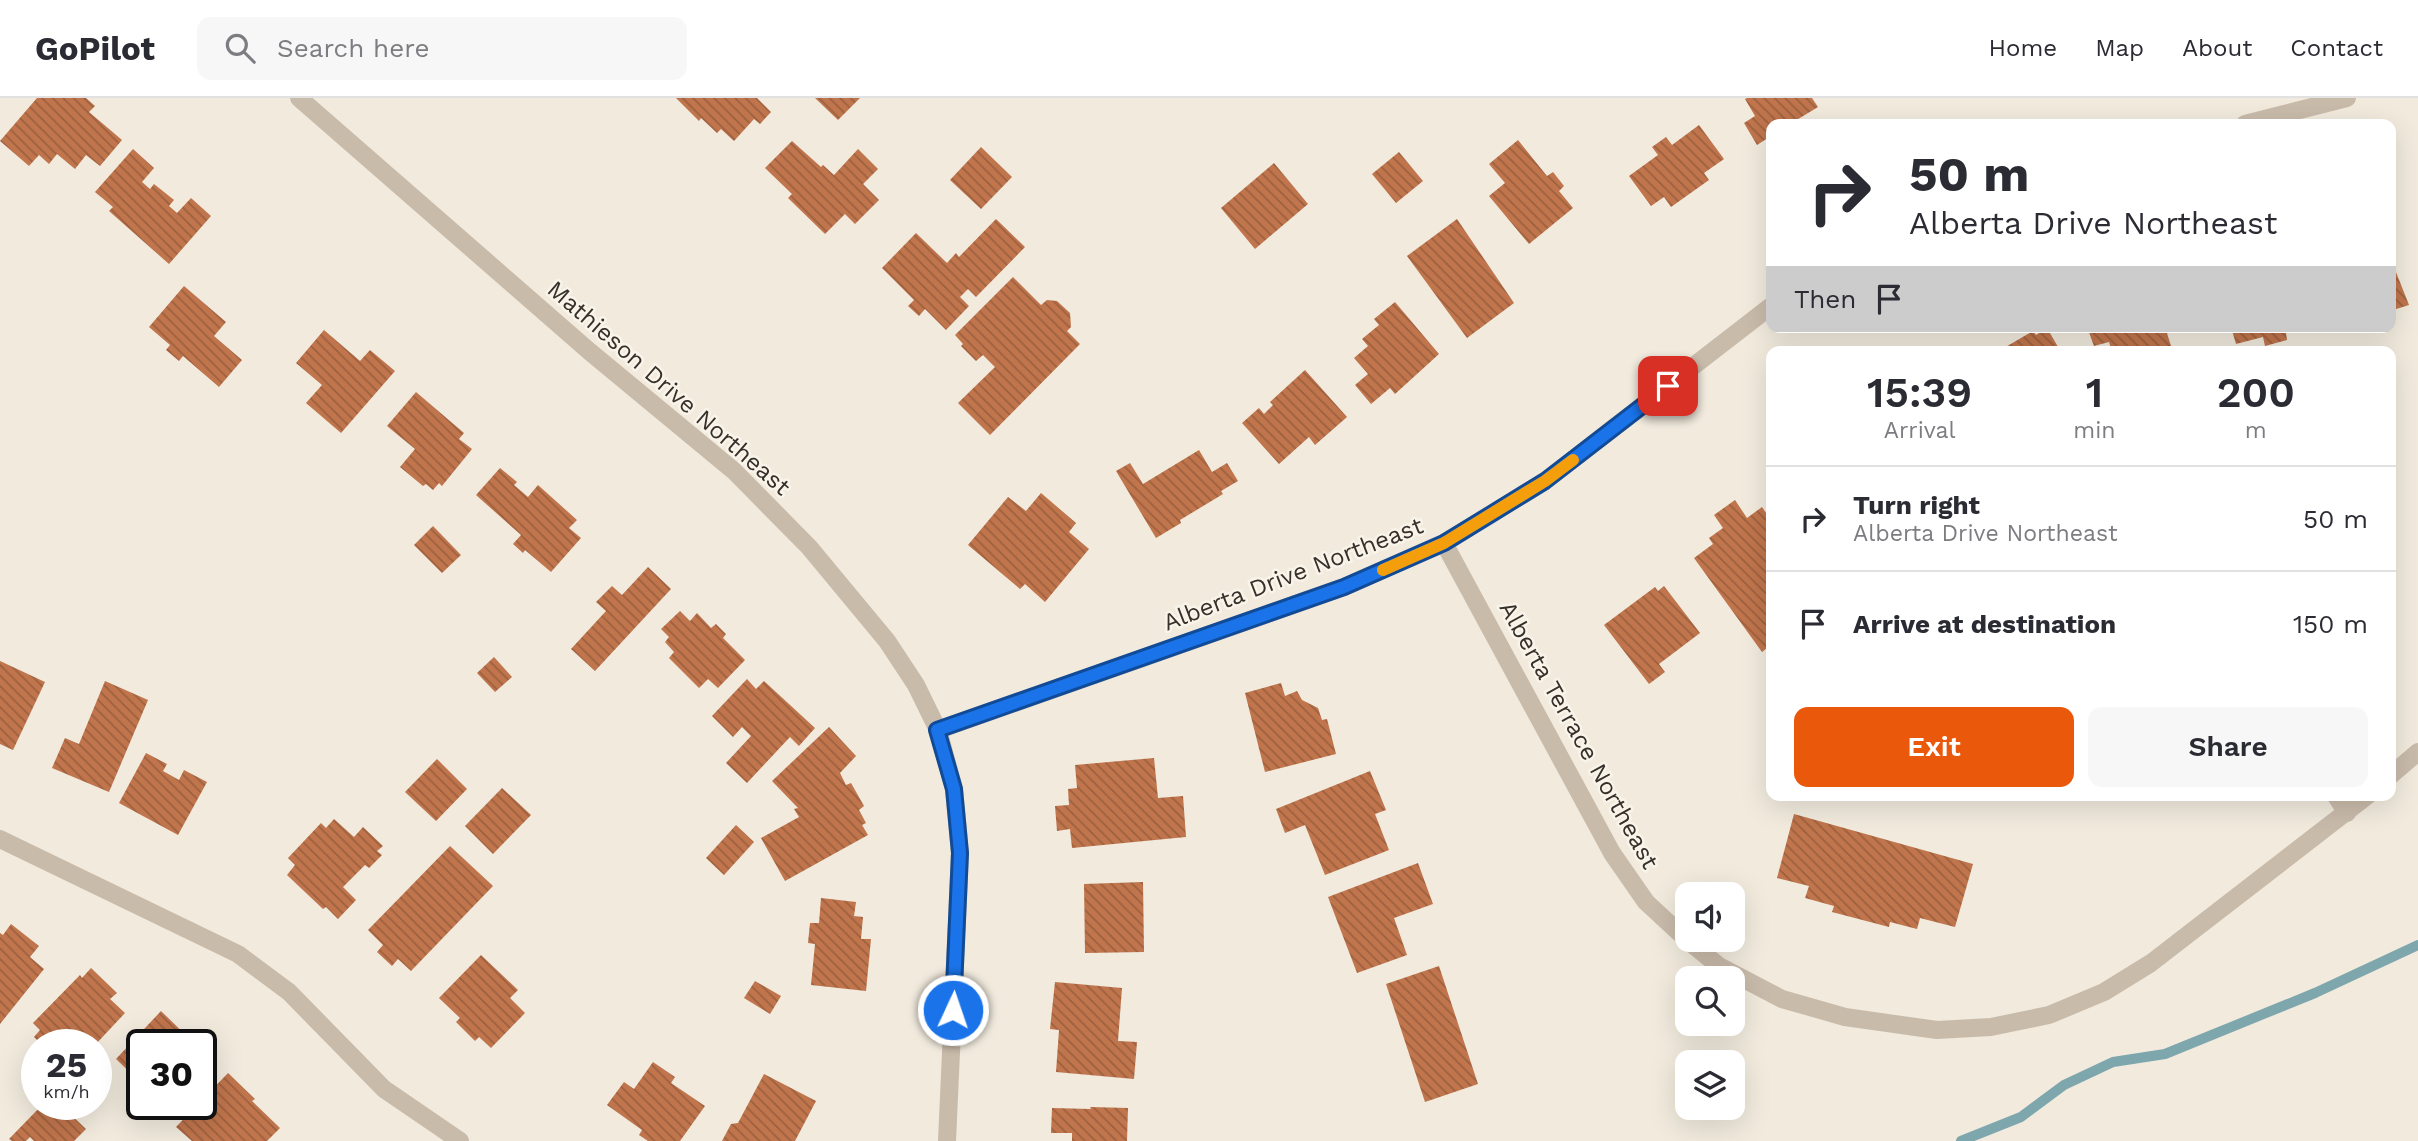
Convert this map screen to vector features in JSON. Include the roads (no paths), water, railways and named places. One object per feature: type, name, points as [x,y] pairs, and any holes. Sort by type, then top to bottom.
[{"type":"street","name":"Mathieson Drive Northeast","points":[[299,98],[589,351],[734,471],[809,547],[887,641],[916,685],[937,730],[954,789],[960,853],[947,1141]]},
{"type":"street","points":[[2265,119],[2347,98]]},
{"type":"street","name":"Alberta Drive Northeast","points":[[937,730],[1344,587],[1444,543],[1545,481],[1766,310]]},
{"type":"street","name":"Alberta Terrace Northeast","points":[[1444,543],[1612,853],[1646,902],[1675,929]]},
{"type":"street","points":[[2396,771],[2418,752]]},
{"type":"street","points":[[2339,801],[2347,813]]},
{"type":"street","name":"Alberta Terrace Northeast","points":[[1702,952],[1719,966],[1782,999],[1845,1017],[1937,1030],[1990,1027],[2049,1014],[2104,992],[2151,963],[2361,801]]},
{"type":"street","points":[[0,839],[238,954],[289,992],[384,1089],[460,1141]]},
{"type":"waterway","points":[[1961,1141],[2021,1117],[2064,1085],[2113,1062],[2165,1054],[2315,993],[2418,945]]}]
